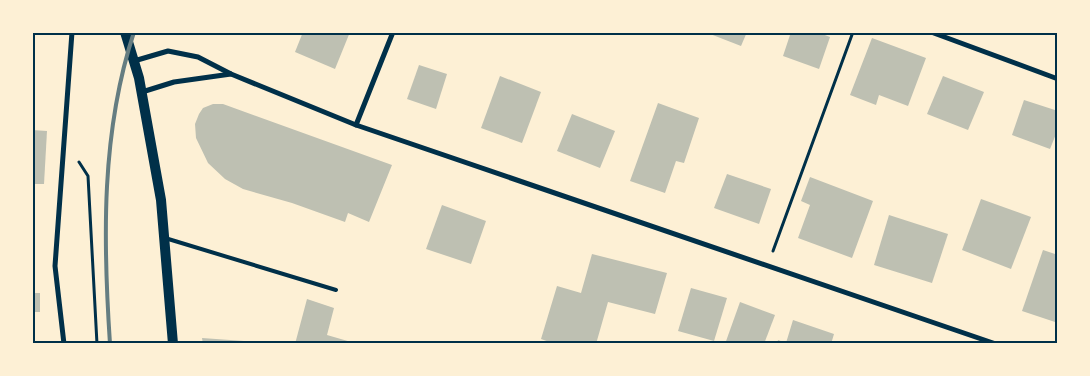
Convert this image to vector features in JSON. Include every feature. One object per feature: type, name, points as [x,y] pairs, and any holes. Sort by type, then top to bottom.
[{"type":"main road","points":[[125,32],[142,92],[161,200],[173,344]]},
{"type":"street","points":[[64,344],[55,266],[72,32]]},
{"type":"street","points":[[356,125],[393,32]]},
{"type":"street","points":[[931,32],[1058,79]]},
{"type":"street","points":[[134,61],[168,51],[198,57],[231,74],[356,125],[996,344]]},
{"type":"street","points":[[142,92],[174,82],[231,74]]},
{"type":"lane","points":[[165,238],[336,290]]},
{"type":"path","points":[[767,266],[853,32]]},
{"type":"path","points":[[65,141],[88,176],[97,344]]},
{"type":"building","points":[[303,32],[350,32],[335,69],[295,52]]},
{"type":"building","points":[[705,32],[747,32],[741,46]]},
{"type":"building","points":[[791,32],[817,32],[830,37],[819,69],[783,56]]},
{"type":"building","points":[[872,38],[926,58],[908,106],[879,95],[876,105],[850,95]]},
{"type":"building","points":[[419,65],[447,74],[436,109],[407,99]]},
{"type":"building","points":[[500,76],[541,92],[522,143],[481,128]]},
{"type":"building","points":[[943,76],[984,92],[968,130],[927,114]]},
{"type":"building","points":[[1024,100],[1058,111],[1058,129],[1050,149],[1012,135]]},
{"type":"building","points":[[658,103],[699,118],[684,163],[676,161],[665,193],[630,181]]},
{"type":"building","points":[[213,104],[223,104],[392,165],[369,222],[348,213],[345,222],[292,203],[243,189],[225,179],[208,163],[196,138],[195,124],[199,114],[203,108]]},
{"type":"building","points":[[572,114],[615,131],[600,168],[557,151]]},
{"type":"building","points":[[32,130],[47,131],[44,184],[32,184]]},
{"type":"building","points":[[727,174],[771,189],[759,224],[714,208]]},
{"type":"building","points":[[810,177],[873,201],[852,258],[798,238],[810,205],[801,201]]},
{"type":"building","points":[[981,199],[1031,217],[1011,269],[962,250]]},
{"type":"building","points":[[442,205],[486,221],[471,264],[426,249]]},
{"type":"building","points":[[889,215],[948,234],[932,283],[874,265]]},
{"type":"building","points":[[1043,250],[1058,255],[1058,323],[1022,311]]},
{"type":"building","points":[[592,254],[667,273],[655,314],[608,302],[596,344],[555,344],[541,339],[557,286],[581,293]]},
{"type":"building","points":[[691,288],[727,298],[714,341],[678,331]]},
{"type":"building","points":[[32,293],[40,293],[40,312],[32,312]]},
{"type":"building","points":[[307,299],[334,308],[327,335],[358,344],[295,344]]},
{"type":"building","points":[[740,302],[775,315],[764,344],[725,344]]},
{"type":"building","points":[[793,320],[834,334],[831,344],[777,344],[778,340],[786,343]]},
{"type":"building","points":[[202,338],[244,341],[249,343],[203,344]]},
{"type":"railway","points":[[110,344],[106,265],[107,186],[115,108],[134,32]]}]
